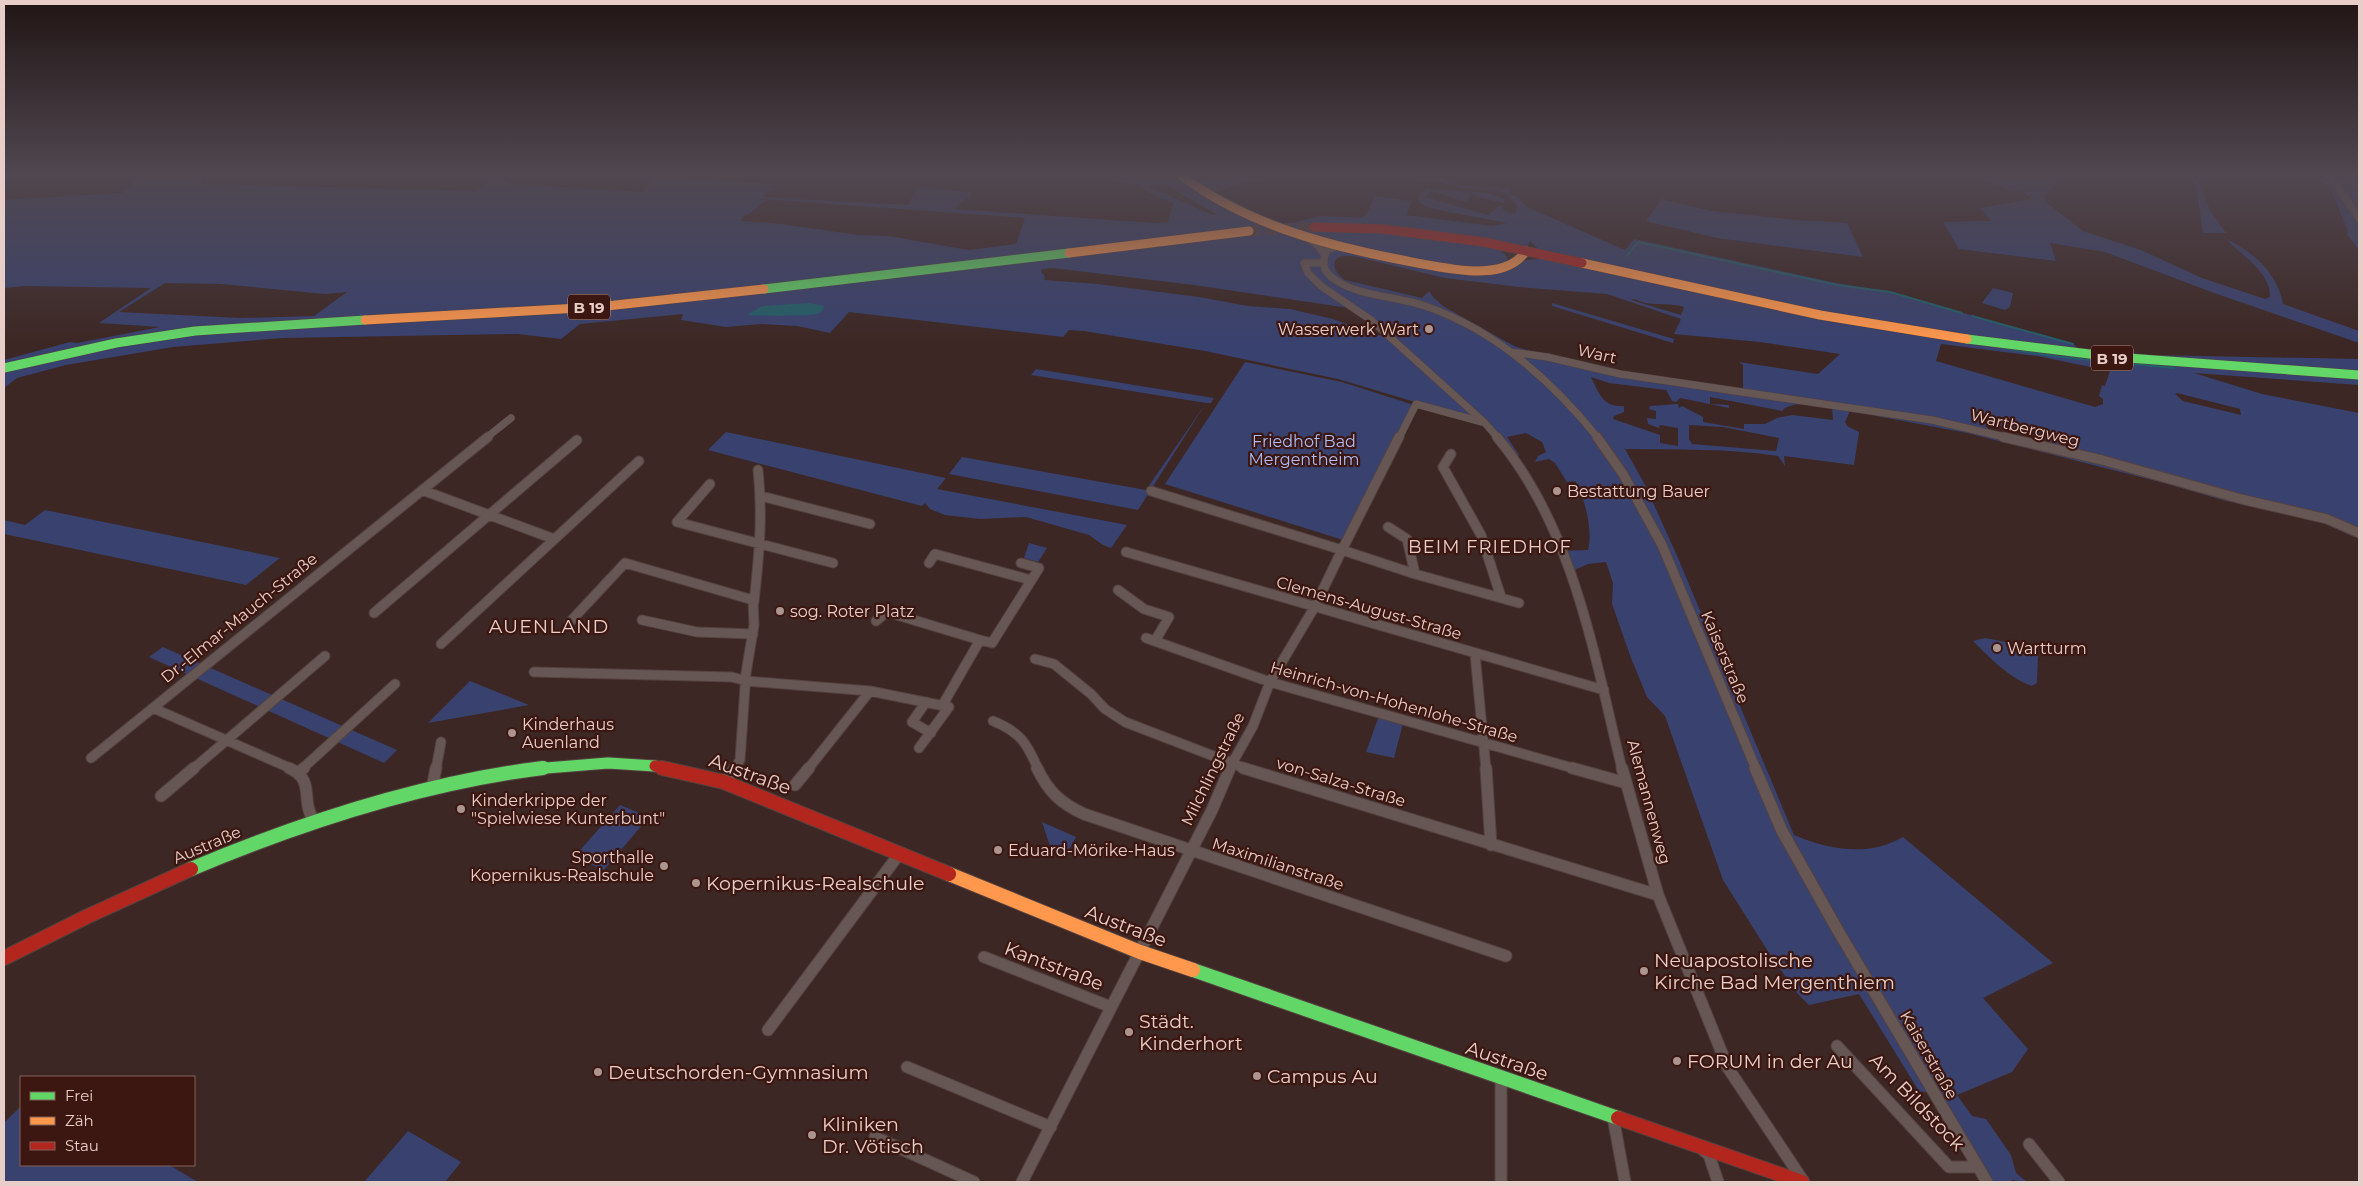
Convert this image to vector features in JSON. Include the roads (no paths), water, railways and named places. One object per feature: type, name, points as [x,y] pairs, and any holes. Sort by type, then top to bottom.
[{"type":"main road","name":"B 19","points":[[4,368],[116,343],[195,331],[597,307],[766,289],[1238,231]]},
{"type":"main road","points":[[1291,231],[1338,246],[1457,269],[1478,271],[1498,269],[1512,262],[1561,259]]},
{"type":"main road","name":"B 19","points":[[1401,231],[1484,242],[1820,315],[1968,340],[2149,362],[2359,375]]},
{"type":"main road","points":[[1484,242],[1503,251],[1512,262]]},
{"type":"main road","points":[[1512,262],[1523,250]]},
{"type":"main road","name":"Austraße","points":[[4,958],[93,912],[246,846],[315,821],[432,788],[498,774],[616,762],[694,772],[724,782],[1140,952],[1803,1182]]},
{"type":"street","name":"Kaiserstraße","points":[[1306,237],[1317,245],[1324,258],[1328,274],[1345,285],[1433,309],[1465,323],[1510,352],[1552,386],[1586,421],[1616,461],[1644,509],[1662,545],[1782,831],[1986,1182]]},
{"type":"street","points":[[1324,258],[1338,246]]},
{"type":"street","name":"Alemannenweg","points":[[1324,258],[1304,263],[1308,273],[1321,286],[1371,320],[1435,380],[1485,423],[1516,460],[1555,531],[1583,610],[1626,783],[1658,895],[1728,1068],[1803,1182]]},
{"type":"street","name":"Wart","points":[[1510,352],[1547,357],[1620,374],[1678,382]]},
{"type":"street","name":"Wartbergweg","points":[[1678,382],[1932,420],[2102,460],[2242,499],[2327,519],[2359,533]]},
{"type":"street","name":"Milchlingstraße","points":[[1022,1182],[1212,810],[1232,764],[1253,726],[1270,682],[1314,608],[1416,404],[1485,423]]},
{"type":"street","name":"Dr.-Elmar-Mauch-Straße","points":[[91,758],[510,418]]},
{"type":"street","points":[[374,613],[577,440]]},
{"type":"street","points":[[1451,454],[1443,468],[1481,535],[1501,597]]},
{"type":"street","points":[[441,644],[639,461]]},
{"type":"street","points":[[724,782],[740,760],[746,681],[753,634],[749,598],[761,544],[761,496],[758,470]]},
{"type":"street","points":[[710,484],[677,522],[833,563]]},
{"type":"street","points":[[422,490],[554,538]]},
{"type":"street","points":[[1151,491],[1415,574],[1519,603]]},
{"type":"street","points":[[761,496],[870,524]]},
{"type":"street","points":[[1388,528],[1407,539],[1415,574]]},
{"type":"street","name":"Clemens-August-Straße","points":[[1126,552],[1314,608],[1604,690]]},
{"type":"street","points":[[929,563],[935,554],[1030,580]]},
{"type":"street","points":[[876,621],[887,612],[992,643],[1038,568],[1023,559],[1014,575]]},
{"type":"street","points":[[569,623],[625,563],[749,598]]},
{"type":"street","name":"Heinrich-von-Hohenlohe-Straße","points":[[1118,590],[1144,609],[1169,617],[1151,640],[1270,682],[1485,745],[1626,783]]},
{"type":"street","points":[[642,620],[685,631],[711,635],[753,634]]},
{"type":"street","points":[[919,748],[931,733],[958,685],[959,675],[980,640]]},
{"type":"street","points":[[1475,654],[1485,745],[1491,845]]},
{"type":"street","points":[[161,796],[325,656]]},
{"type":"street","name":"von-Salza-Straße","points":[[1034,659],[1054,664],[1091,694],[1104,709],[1124,722],[1232,764],[1658,895]]},
{"type":"street","points":[[534,672],[732,677],[746,681],[870,691],[945,707]]},
{"type":"street","points":[[299,772],[395,684]]},
{"type":"street","points":[[795,785],[870,691]]},
{"type":"street","points":[[926,702],[912,722],[931,733]]},
{"type":"street","points":[[153,708],[299,772],[307,786],[309,814],[315,821]]},
{"type":"street","name":"Maximilianstraße","points":[[993,721],[1019,734],[1028,744],[1049,790],[1063,804],[1084,814],[1506,956]]},
{"type":"street","points":[[432,788],[441,742]]},
{"type":"street","points":[[768,1030],[900,853]]},
{"type":"street","name":"Kantstraße","points":[[984,957],[1111,1007]]},
{"type":"street","name":"Am Bildstock","points":[[1837,1046],[1950,1167],[1976,1167]]},
{"type":"street","points":[[907,1067],[1051,1127]]},
{"type":"street","points":[[1501,1078],[1501,1182]]},
{"type":"street","points":[[1613,1117],[1624,1182]]},
{"type":"street","points":[[875,1137],[974,1182]]},
{"type":"street","points":[[2029,1144],[2059,1182]]},
{"type":"street","points":[[1699,1147],[1709,1155],[1718,1182]]},
{"type":"waterway","points":[[1627,256],[1638,242],[1837,285],[1890,292],[1962,313]]},
{"type":"waterway","points":[[1972,316],[2073,344]]},
{"type":"waterway","points":[[2002,348],[2060,357],[2174,368]]},
{"type":"place","name":"Wasserwerk Wart","points":[[1429,329]]},
{"type":"place","name":"Bestattung Bauer","points":[[1557,491]]},
{"type":"place","name":"sog. Roter Platz","points":[[780,611]]},
{"type":"place","name":"Wartturm","points":[[1997,648]]},
{"type":"place","name":"Kinderhaus Auenland","points":[[512,733]]},
{"type":"place","name":"Kinderkrippe der \"Spielwiese Kunterbunt\"","points":[[461,809]]},
{"type":"place","name":"Eduard-Mörike-Haus","points":[[998,850]]},
{"type":"place","name":"Sporthalle Kopernikus-Realschule","points":[[664,866]]},
{"type":"place","name":"Kopernikus-Realschule","points":[[696,883]]},
{"type":"place","name":"Neuapostolische Kirche Bad Mergenthiem","points":[[1644,971]]},
{"type":"place","name":"Städt. Kinderhort","points":[[1129,1032]]},
{"type":"place","name":"FORUM in der Au","points":[[1677,1061]]},
{"type":"place","name":"Deutschorden-Gymnasium","points":[[598,1072]]},
{"type":"place","name":"Campus Au","points":[[1257,1076]]},
{"type":"place","name":"Kliniken Dr. Vötisch","points":[[812,1135]]},
{"type":"district","name":"BEIM FRIEDHOF","points":[[1490,547]]},
{"type":"district","name":"AUENLAND","points":[[549,626]]},
{"type":"park label","name":"Friedhof Bad Mergentheim","points":[[1304,450]]}]
